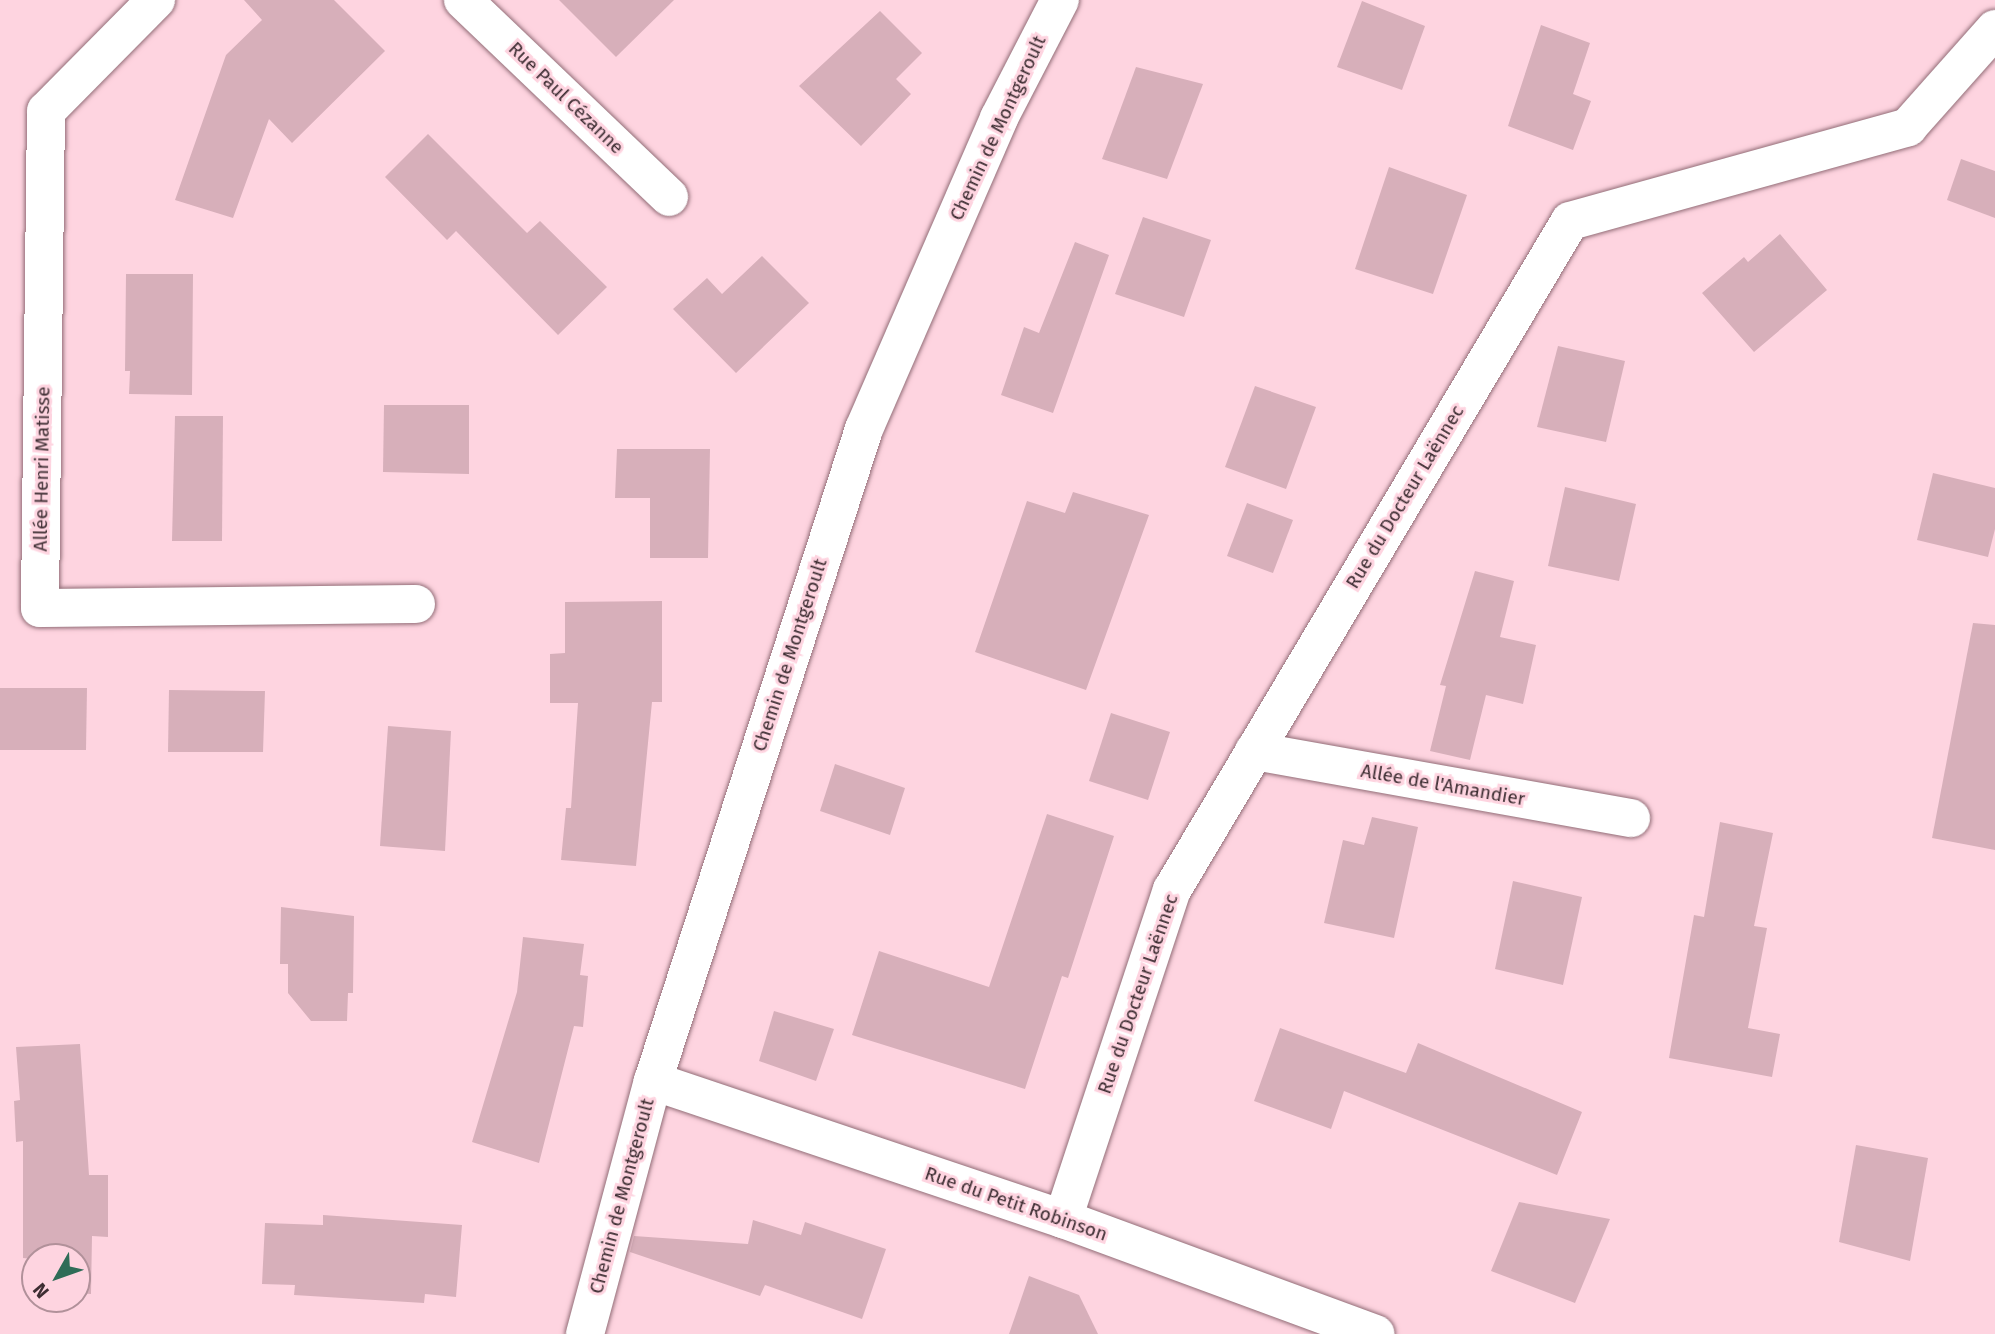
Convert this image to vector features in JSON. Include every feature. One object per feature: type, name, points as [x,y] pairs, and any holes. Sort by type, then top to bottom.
[{"type":"street","name":"Allée Henri Matisse","points":[[156,0],[46,111],[40,608],[416,604]]},
{"type":"street","name":"Rue Paul Cézanne","points":[[463,0],[669,197]]},
{"type":"street","name":"Chemin de Montgeroult","points":[[585,1334],[653,1081],[864,429],[999,118],[1060,0]]},
{"type":"street","name":"Rue du Docteur Laënnec","points":[[1063,1219],[1172,890],[1570,221],[1908,127],[1995,29]]},
{"type":"street","name":"Allée de l'Amandier","points":[[1254,751],[1631,818]]},
{"type":"street","name":"Rue du Petit Robinson","points":[[653,1081],[1063,1219],[1376,1334]]},
{"type":"building","points":[[244,0],[334,0],[385,51],[292,143],[269,119],[233,218],[175,200],[226,55],[262,20]]},
{"type":"building","points":[[559,0],[674,0],[616,57]]},
{"type":"building","points":[[1362,1],[1425,26],[1402,90],[1337,67]]},
{"type":"building","points":[[880,11],[922,53],[896,79],[911,94],[861,146],[799,86]]},
{"type":"building","points":[[1541,25],[1590,43],[1573,94],[1591,101],[1573,150],[1508,126]]},
{"type":"building","points":[[1136,67],[1203,84],[1167,179],[1102,159]]},
{"type":"building","points":[[428,134],[527,233],[540,221],[607,287],[558,335],[456,231],[447,240],[385,177]]},
{"type":"building","points":[[1961,159],[1995,171],[1995,218],[1947,200]]},
{"type":"building","points":[[1389,167],[1467,195],[1433,294],[1355,269]]},
{"type":"building","points":[[1143,217],[1211,240],[1184,317],[1115,294]]},
{"type":"building","points":[[1780,234],[1827,290],[1754,352],[1702,293],[1744,257],[1748,262]]},
{"type":"building","points":[[1075,242],[1109,255],[1053,413],[1001,395],[1024,327],[1039,333]]},
{"type":"building","points":[[762,256],[809,303],[736,373],[673,309],[707,278],[722,294]]},
{"type":"building","points":[[126,274],[193,274],[192,395],[129,394],[130,371],[125,371]]},
{"type":"building","points":[[1558,346],[1625,361],[1606,442],[1537,427]]},
{"type":"building","points":[[1255,386],[1316,407],[1286,489],[1225,467]]},
{"type":"building","points":[[384,405],[469,405],[469,474],[383,472]]},
{"type":"building","points":[[175,416],[223,416],[222,541],[172,541]]},
{"type":"building","points":[[617,449],[710,449],[708,558],[650,558],[650,498],[615,498]]},
{"type":"building","points":[[1933,473],[1995,488],[1995,529],[1988,557],[1917,540]]},
{"type":"building","points":[[1565,487],[1636,504],[1619,581],[1548,566]]},
{"type":"building","points":[[1073,492],[1149,515],[1086,690],[975,652],[1027,501],[1065,513]]},
{"type":"building","points":[[1247,503],[1293,520],[1273,573],[1227,556]]},
{"type":"building","points":[[1475,571],[1514,581],[1500,637],[1536,645],[1523,704],[1486,695],[1470,760],[1430,751],[1446,686],[1440,685]]},
{"type":"building","points":[[662,601],[662,702],[652,702],[636,866],[561,860],[566,808],[571,808],[578,703],[550,703],[550,654],[565,653],[565,602]]},
{"type":"building","points":[[1973,623],[1995,625],[1995,850],[1932,838]]},
{"type":"building","points":[[0,688],[87,688],[86,750],[0,750]]},
{"type":"building","points":[[169,690],[265,691],[263,752],[168,752]]},
{"type":"building","points":[[1111,713],[1170,732],[1148,800],[1089,781]]},
{"type":"building","points":[[388,726],[451,731],[445,851],[380,846]]},
{"type":"building","points":[[835,764],[905,788],[890,835],[820,811]]},
{"type":"building","points":[[1047,814],[1114,836],[1068,978],[1062,976],[1025,1089],[852,1035],[879,951],[989,987]]},
{"type":"building","points":[[1372,817],[1418,827],[1394,938],[1324,923],[1343,840],[1364,845]]},
{"type":"building","points":[[1720,822],[1773,833],[1754,926],[1767,928],[1748,1028],[1780,1034],[1772,1077],[1669,1058],[1694,915],[1704,917]]},
{"type":"building","points":[[1513,881],[1582,897],[1563,985],[1495,969]]},
{"type":"building","points":[[281,907],[354,916],[353,993],[348,993],[347,1021],[311,1021],[288,993],[288,964],[280,964]]},
{"type":"building","points":[[523,937],[584,944],[580,975],[588,976],[583,1027],[574,1026],[539,1163],[472,1142],[517,992]]},
{"type":"building","points":[[774,1011],[834,1029],[816,1081],[759,1061]]},
{"type":"building","points":[[1280,1028],[1406,1073],[1418,1043],[1582,1112],[1557,1175],[1344,1091],[1331,1129],[1254,1101]]},
{"type":"building","points":[[80,1044],[89,1175],[108,1175],[108,1237],[92,1236],[91,1294],[91,1243],[23,1243],[23,1141],[16,1142],[14,1101],[20,1100],[16,1047]]},
{"type":"building","points":[[1856,1145],[1928,1158],[1910,1261],[1839,1242]]},
{"type":"building","points":[[1519,1202],[1610,1219],[1575,1303],[1491,1271]]},
{"type":"building","points":[[323,1215],[462,1225],[456,1297],[425,1294],[424,1303],[294,1295],[295,1285],[262,1284],[265,1223],[323,1225]]},
{"type":"building","points":[[753,1220],[801,1235],[805,1222],[886,1249],[862,1319],[765,1285],[760,1296],[630,1252],[634,1236],[748,1244]]},
{"type":"building","points":[[1029,1276],[1079,1295],[1098,1334],[1009,1334]]}]
